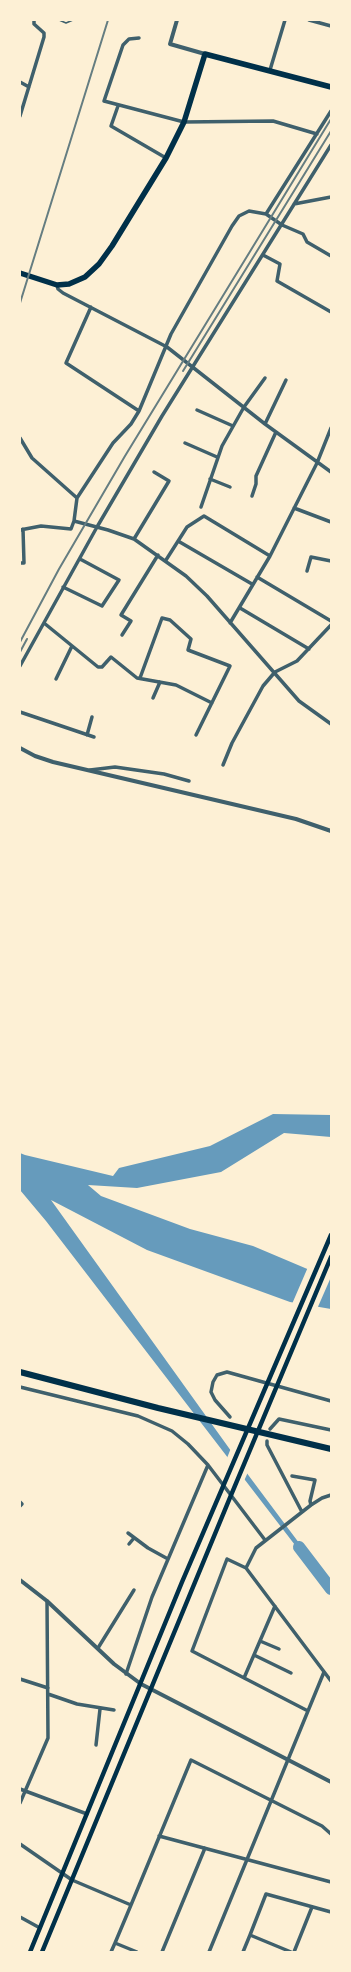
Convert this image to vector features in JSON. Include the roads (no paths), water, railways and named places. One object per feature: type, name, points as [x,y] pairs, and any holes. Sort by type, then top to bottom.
[{"type":"highway","points":[[20,1372],[158,1408],[331,1449]]},
{"type":"main road","points":[[20,273],[57,285],[78,281],[91,273],[99,264],[112,246],[166,158],[184,122],[205,54],[331,87]]},
{"type":"main road","points":[[30,1952],[221,1491],[331,1235]]},
{"type":"main road","points":[[42,1952],[228,1500],[331,1257]]},
{"type":"street","points":[[20,116],[44,37],[44,34],[34,24],[34,20]]},
{"type":"street","points":[[177,20],[170,44],[205,54]]},
{"type":"street","points":[[270,70],[285,20]]},
{"type":"street","points":[[309,20],[331,26]]},
{"type":"street","points":[[139,38],[129,39],[123,45],[104,101],[118,106],[184,122],[273,120],[317,134]]},
{"type":"street","points":[[20,82],[28,87]]},
{"type":"street","points":[[118,106],[111,126],[166,158]]},
{"type":"street","points":[[266,214],[331,111]]},
{"type":"street","points":[[20,666],[97,527],[192,367],[331,145]]},
{"type":"street","points":[[294,204],[331,197]]},
{"type":"street","points":[[20,563],[24,563],[22,529],[41,526],[71,529],[74,521],[77,498],[113,443],[131,424],[139,410],[171,334],[239,216],[249,211],[266,214],[282,225],[303,234],[307,242],[331,256]]},
{"type":"street","points":[[263,255],[280,264],[277,281],[331,312]]},
{"type":"street","points":[[57,285],[58,289],[63,292],[166,347],[265,424],[331,472]]},
{"type":"street","points":[[91,307],[66,363],[139,410]]},
{"type":"street","points":[[201,507],[217,457],[233,426],[265,378]]},
{"type":"street","points":[[265,424],[286,380]]},
{"type":"street","points":[[197,410],[233,426]]},
{"type":"street","points":[[230,623],[270,556],[317,463],[331,428]]},
{"type":"street","points":[[252,496],[256,484],[256,476],[276,432]]},
{"type":"street","points":[[20,438],[32,458],[77,498]]},
{"type":"street","points":[[185,443],[217,457]]},
{"type":"street","points":[[134,540],[169,481],[154,472]]},
{"type":"street","points":[[210,479],[230,487]]},
{"type":"street","points":[[294,508],[331,522]]},
{"type":"street","points":[[166,560],[187,528],[204,516],[270,556]]},
{"type":"street","points":[[74,521],[97,527],[134,540],[166,560],[196,586],[275,672],[299,701],[331,724]]},
{"type":"street","points":[[178,541],[252,584]]},
{"type":"street","points":[[122,635],[131,621],[121,615],[158,555]]},
{"type":"street","points":[[306,571],[311,557],[331,561]]},
{"type":"street","points":[[63,587],[102,606],[119,580],[80,559]]},
{"type":"street","points":[[257,577],[331,621]]},
{"type":"street","points":[[240,608],[309,649]]},
{"type":"street","points":[[140,678],[162,618],[170,620],[191,639],[188,650],[230,666],[196,735]]},
{"type":"street","points":[[44,622],[98,667],[102,667],[111,657],[137,678],[176,685],[212,703]]},
{"type":"street","points":[[223,765],[232,744],[263,686],[275,672],[296,661],[331,625]]},
{"type":"street","points":[[56,679],[72,646]]},
{"type":"street","points":[[153,698],[160,682]]},
{"type":"street","points":[[20,712],[94,737]]},
{"type":"street","points":[[87,735],[92,717]]},
{"type":"street","points":[[20,748],[35,756],[53,762],[296,819],[331,831]]},
{"type":"street","points":[[89,770],[115,767],[164,774],[189,780]]},
{"type":"street","points":[[230,1417],[215,1400],[211,1392],[213,1382],[217,1375],[227,1372],[331,1401]]},
{"type":"street","points":[[20,1387],[138,1416],[172,1431],[188,1444],[208,1465],[265,1540]]},
{"type":"street","points":[[270,1429],[279,1419],[331,1430]]},
{"type":"street","points":[[267,1441],[267,1445],[300,1513]]},
{"type":"street","points":[[126,1674],[152,1597],[208,1465]]},
{"type":"street","points":[[292,1476],[315,1480],[310,1501],[311,1505]]},
{"type":"street","points":[[246,1568],[256,1548],[265,1540],[311,1505],[322,1498],[331,1496]]},
{"type":"street","points":[[20,1502],[22,1504],[20,1506]]},
{"type":"street","points":[[128,1533],[148,1548],[168,1559]]},
{"type":"street","points":[[129,1544],[134,1538]]},
{"type":"street","points":[[308,1711],[192,1651],[227,1559],[246,1568],[331,1681]]},
{"type":"street","points":[[20,1580],[47,1601],[126,1674],[150,1690],[331,1782]]},
{"type":"street","points":[[98,1648],[134,1590]]},
{"type":"street","points":[[20,1803],[48,1738],[47,1601]]},
{"type":"street","points":[[244,1678],[275,1606]]},
{"type":"street","points":[[260,1641],[278,1649]]},
{"type":"street","points":[[254,1655],[291,1673]]},
{"type":"street","points":[[209,1952],[324,1672]]},
{"type":"street","points":[[20,1679],[48,1688]]},
{"type":"street","points":[[48,1694],[77,1704],[100,1709],[114,1710]]},
{"type":"street","points":[[96,1745],[100,1709]]},
{"type":"street","points":[[111,1952],[191,1760],[322,1826],[331,1834]]},
{"type":"street","points":[[20,1789],[86,1814]]},
{"type":"street","points":[[159,1836],[331,1882]]},
{"type":"street","points":[[20,1844],[72,1880],[131,1905]]},
{"type":"street","points":[[162,1952],[205,1848]]},
{"type":"street","points":[[243,1952],[266,1894],[331,1912]]},
{"type":"street","points":[[250,1935],[293,1952],[312,1907]]},
{"type":"street","points":[[20,1917],[40,1928]]},
{"type":"street","points":[[115,1943],[137,1952]]},
{"type":"lane","points":[[59,20],[66,23],[73,20]]},
{"type":"water","points":[[273,1114],[331,1115],[331,1137],[284,1133],[221,1172],[137,1188],[88,1185],[101,1196],[190,1229],[253,1246],[331,1279],[331,1309],[290,1302],[147,1250],[51,1200],[249,1476],[311,1559],[308,1562],[46,1221],[20,1190],[20,1153],[113,1176],[119,1168],[210,1146]]},
{"type":"waterway","points":[[299,1547],[331,1589]]},
{"type":"railway","points":[[20,303],[108,20]]},
{"type":"railway","points":[[20,642],[59,569],[125,456],[331,119]]},
{"type":"railway","points":[[183,371],[331,131]]},
{"type":"railway","points":[[20,652],[27,639]]}]
